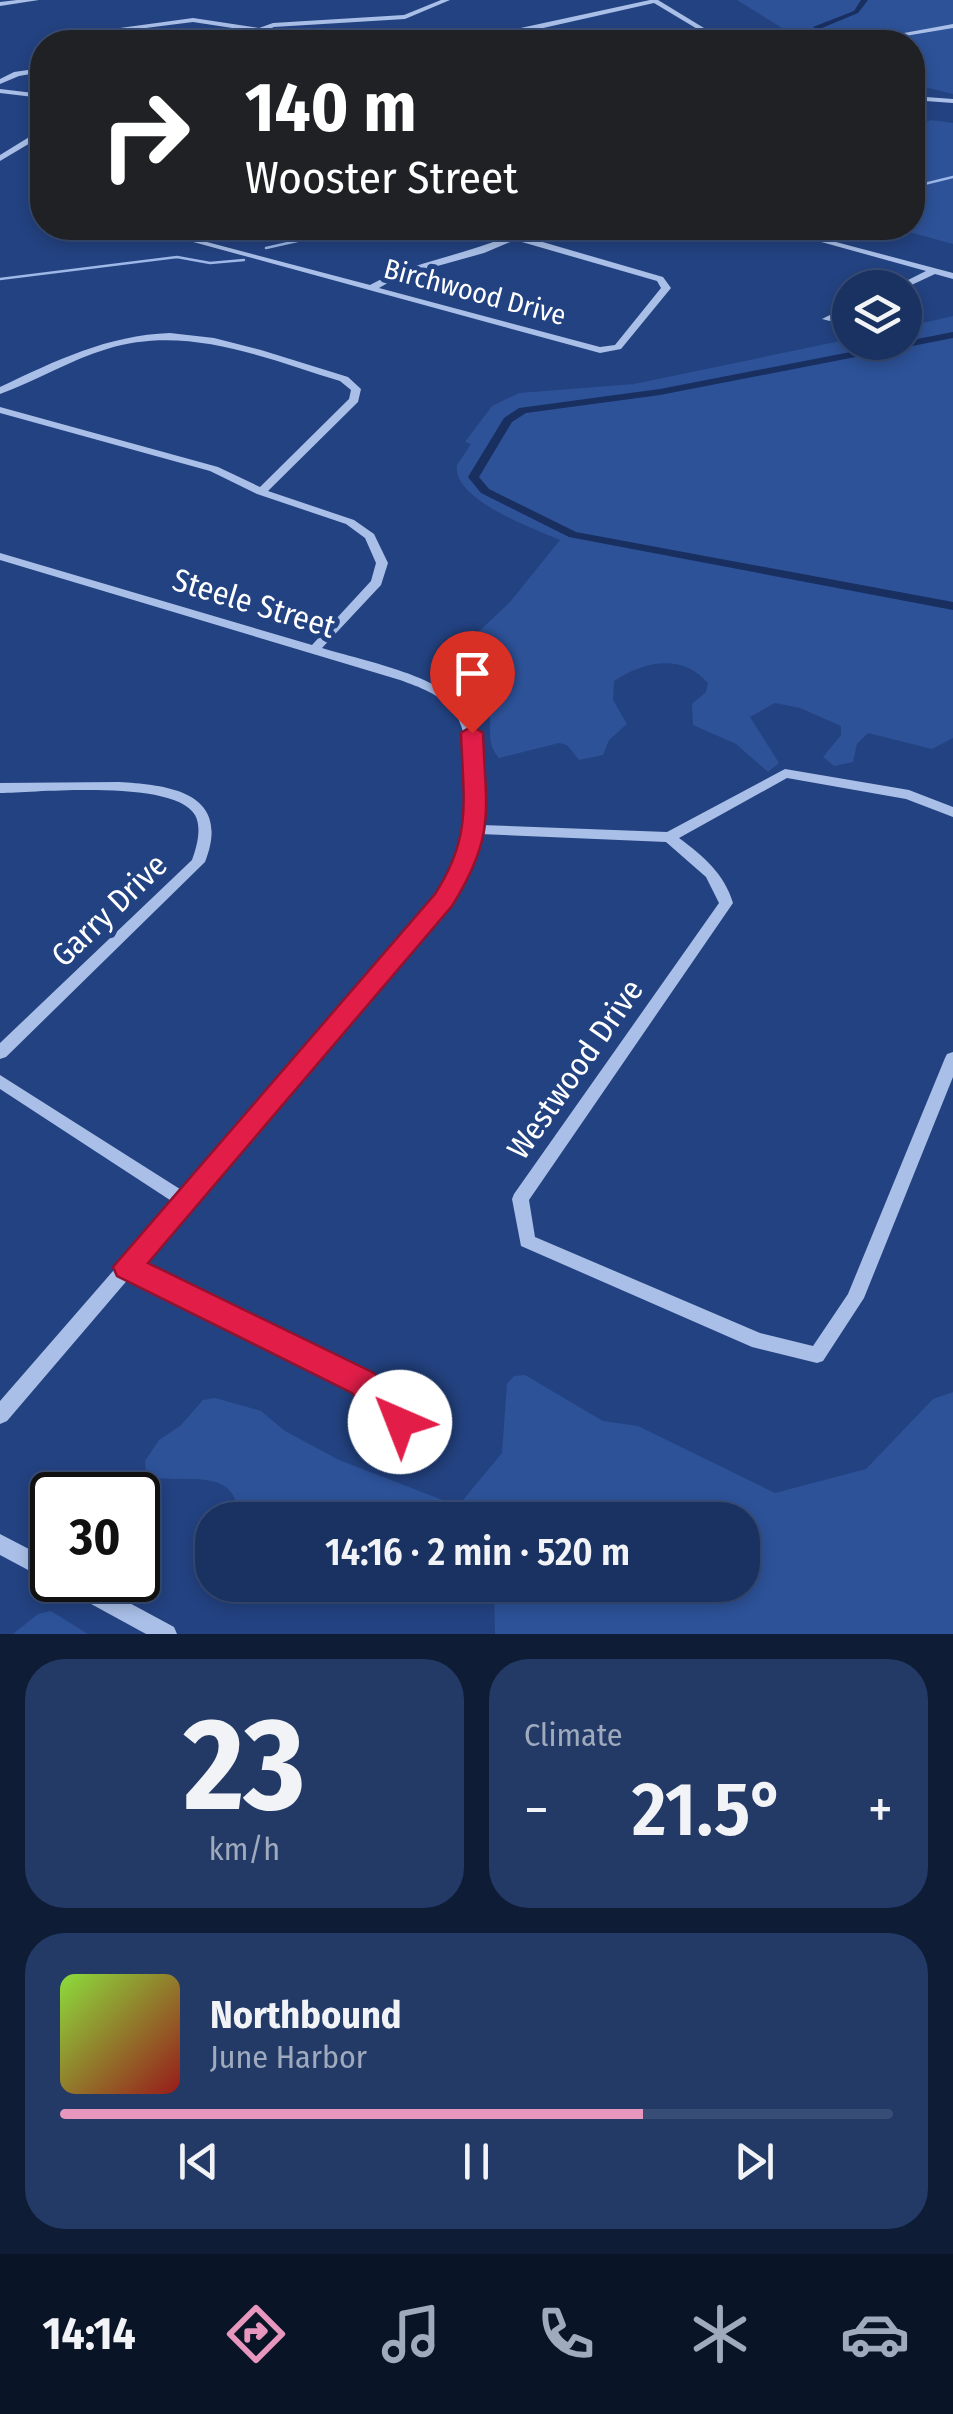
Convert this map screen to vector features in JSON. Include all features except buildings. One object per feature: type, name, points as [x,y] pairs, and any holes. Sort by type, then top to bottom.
[{"type":"street","points":[[0,4],[36,0]]},
{"type":"street","points":[[115,30],[193,20],[256,30],[405,17],[447,0]]},
{"type":"street","points":[[527,30],[654,0],[703,30]]},
{"type":"street","points":[[925,31],[953,26]]},
{"type":"street","points":[[0,82],[30,72]]},
{"type":"street","points":[[0,90],[30,94]]},
{"type":"street","points":[[925,99],[953,101]]},
{"type":"street","points":[[0,159],[30,140]]},
{"type":"street","name":"Birchwood Drive","points":[[192,240],[600,350],[618,347],[666,288],[660,279],[517,240]]},
{"type":"street","points":[[373,287],[396,275],[481,251],[506,240]]},
{"type":"street","points":[[819,240],[953,276]]},
{"type":"street","points":[[922,276],[932,272]]},
{"type":"street","points":[[827,318],[832,316]]},
{"type":"street","points":[[0,391],[75,357],[123,342],[166,336],[204,339],[344,379],[356,389],[354,400],[261,492]]},
{"type":"street","points":[[0,410],[214,469],[261,492],[350,522],[379,548],[382,563],[378,582],[314,650]]},
{"type":"street","name":"Steele Street","points":[[0,556],[431,688],[460,710],[472,733],[475,829]]},
{"type":"street","points":[[0,1416],[444,900],[468,862],[475,829],[669,838],[785,773],[909,795],[953,812]]},
{"type":"street","name":"Garry Drive","points":[[0,788],[152,790],[183,797],[204,815],[208,839],[198,862],[0,1053]]},
{"type":"street","name":"Westwood Drive","points":[[669,838],[706,866],[722,885],[726,903],[520,1199],[528,1240],[758,1341],[817,1356],[855,1298],[953,1058]]},
{"type":"street","points":[[0,1081],[184,1200]]},
{"type":"street","points":[[128,1267],[363,1383],[400,1422]]},
{"type":"street","points":[[0,1544],[30,1560]]},
{"type":"street","points":[[108,1602],[167,1634]]},
{"type":"shaded area","points":[[737,0],[953,0],[953,94],[925,87],[925,30],[785,30]]},
{"type":"shaded area","points":[[925,122],[953,123],[953,244],[925,236]]},
{"type":"shaded area","points":[[953,316],[953,738],[932,749],[868,733],[857,744],[853,762],[834,766],[823,757],[841,735],[841,726],[800,708],[775,703],[750,717],[779,763],[768,772],[736,744],[693,725],[692,704],[706,692],[708,683],[687,667],[662,663],[614,681],[613,700],[627,724],[609,740],[603,755],[579,760],[567,745],[559,743],[499,758],[491,744],[490,719],[484,701],[461,684],[434,674],[510,602],[560,540],[496,511],[467,490],[459,478],[457,465],[471,444],[465,442],[492,406],[519,393],[634,384],[832,343],[832,360],[922,360],[922,323]]},
{"type":"shaded area","points":[[525,1375],[603,1421],[638,1426],[775,1493],[866,1469],[933,1399],[953,1392],[953,1634],[495,1634],[494,1602],[760,1602],[760,1502],[461,1502],[502,1453],[507,1384],[514,1376]]},
{"type":"shaded area","points":[[215,1398],[261,1411],[285,1431],[339,1460],[448,1502],[236,1502],[223,1485],[199,1479],[160,1478],[160,1472],[146,1472],[145,1461],[159,1440],[180,1426],[203,1400]]},
{"type":"shaded area","points":[[51,1611],[88,1634],[13,1634],[38,1614]]},
{"type":"waterway","points":[[821,30],[817,27],[856,12],[865,0]]},
{"type":"waterway","points":[[925,184],[953,177]]},
{"type":"waterway","points":[[266,248],[302,240]]},
{"type":"waterway","points":[[0,279],[177,257],[210,263],[244,260]]},
{"type":"waterway","points":[[953,335],[660,392],[523,410],[508,420],[473,477],[485,491],[573,535],[953,606]]},
{"type":"route","points":[[400,1422],[363,1383],[128,1267],[444,900],[468,862],[475,829],[472,733]]}]
